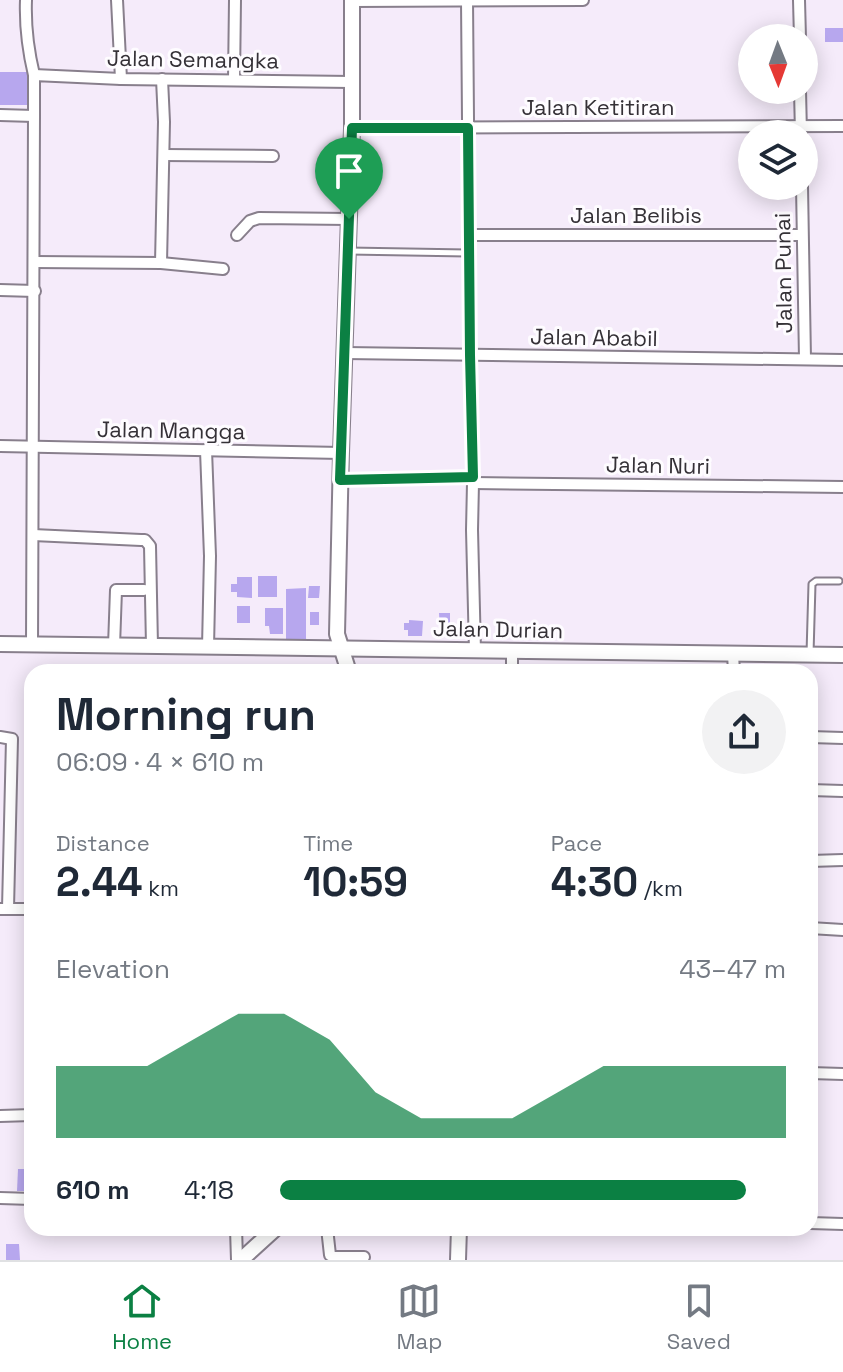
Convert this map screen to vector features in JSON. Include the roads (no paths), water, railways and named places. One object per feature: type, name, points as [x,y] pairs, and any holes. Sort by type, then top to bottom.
[{"type":"main road","points":[[345,664],[337,634],[352,128],[352,0]]},
{"type":"main road","name":"Jalan Durian","points":[[0,644],[843,655]]},
{"type":"main road","points":[[239,1260],[267,1236]]},
{"type":"main road","points":[[458,1260],[459,1236]]},
{"type":"street","points":[[26,0],[25,26],[34,75],[32,644]]},
{"type":"street","points":[[117,0],[121,79]]},
{"type":"street","points":[[234,80],[235,0]]},
{"type":"street","points":[[352,0],[583,0]]},
{"type":"street","points":[[799,0],[800,24]]},
{"type":"street","points":[[467,1],[475,651]]},
{"type":"street","name":"Jalan Semangka","points":[[34,75],[351,82]]},
{"type":"street","points":[[161,263],[164,155],[162,79]]},
{"type":"street","points":[[0,115],[34,116]]},
{"type":"street","name":"Jalan Ketitiran","points":[[818,128],[843,126]]},
{"type":"street","name":"Jalan Ketitiran","points":[[352,128],[738,130]]},
{"type":"street","points":[[164,155],[273,156]]},
{"type":"street","name":"Jalan Punai","points":[[802,200],[805,359]]},
{"type":"street","points":[[237,235],[250,221],[259,218],[349,219]]},
{"type":"street","name":"Jalan Belibis","points":[[469,235],[802,235]]},
{"type":"street","points":[[35,262],[161,263],[223,269]]},
{"type":"street","points":[[0,290],[35,291]]},
{"type":"street","name":"Jalan Ababil","points":[[345,353],[843,360]]},
{"type":"street","name":"Jalan Mangga","points":[[0,446],[341,453]]},
{"type":"street","points":[[206,450],[210,556],[208,647]]},
{"type":"street","name":"Jalan Nuri","points":[[340,480],[843,487]]},
{"type":"street","points":[[33,535],[95,536],[145,540],[149,543],[152,646]]},
{"type":"street","points":[[114,646],[116,590],[144,590]]},
{"type":"street","points":[[512,651],[512,664]]},
{"type":"street","points":[[733,654],[734,664]]},
{"type":"street","points":[[0,737],[12,739],[6,790],[4,909]]},
{"type":"street","points":[[818,737],[843,738]]},
{"type":"street","points":[[818,790],[843,791]]},
{"type":"street","points":[[818,861],[843,860]]},
{"type":"street","points":[[818,928],[843,930]]},
{"type":"street","points":[[818,1073],[843,1074]]},
{"type":"street","points":[[0,1116],[24,1115]]},
{"type":"street","points":[[0,1198],[24,1199]]},
{"type":"street","points":[[818,1223],[843,1224]]},
{"type":"street","points":[[237,1236],[239,1260]]},
{"type":"street","points":[[328,1236],[330,1255],[333,1257],[364,1257]]},
{"type":"lane","points":[[349,251],[468,253]]},
{"type":"lane","points":[[810,655],[812,584],[816,581],[839,581]]}]
